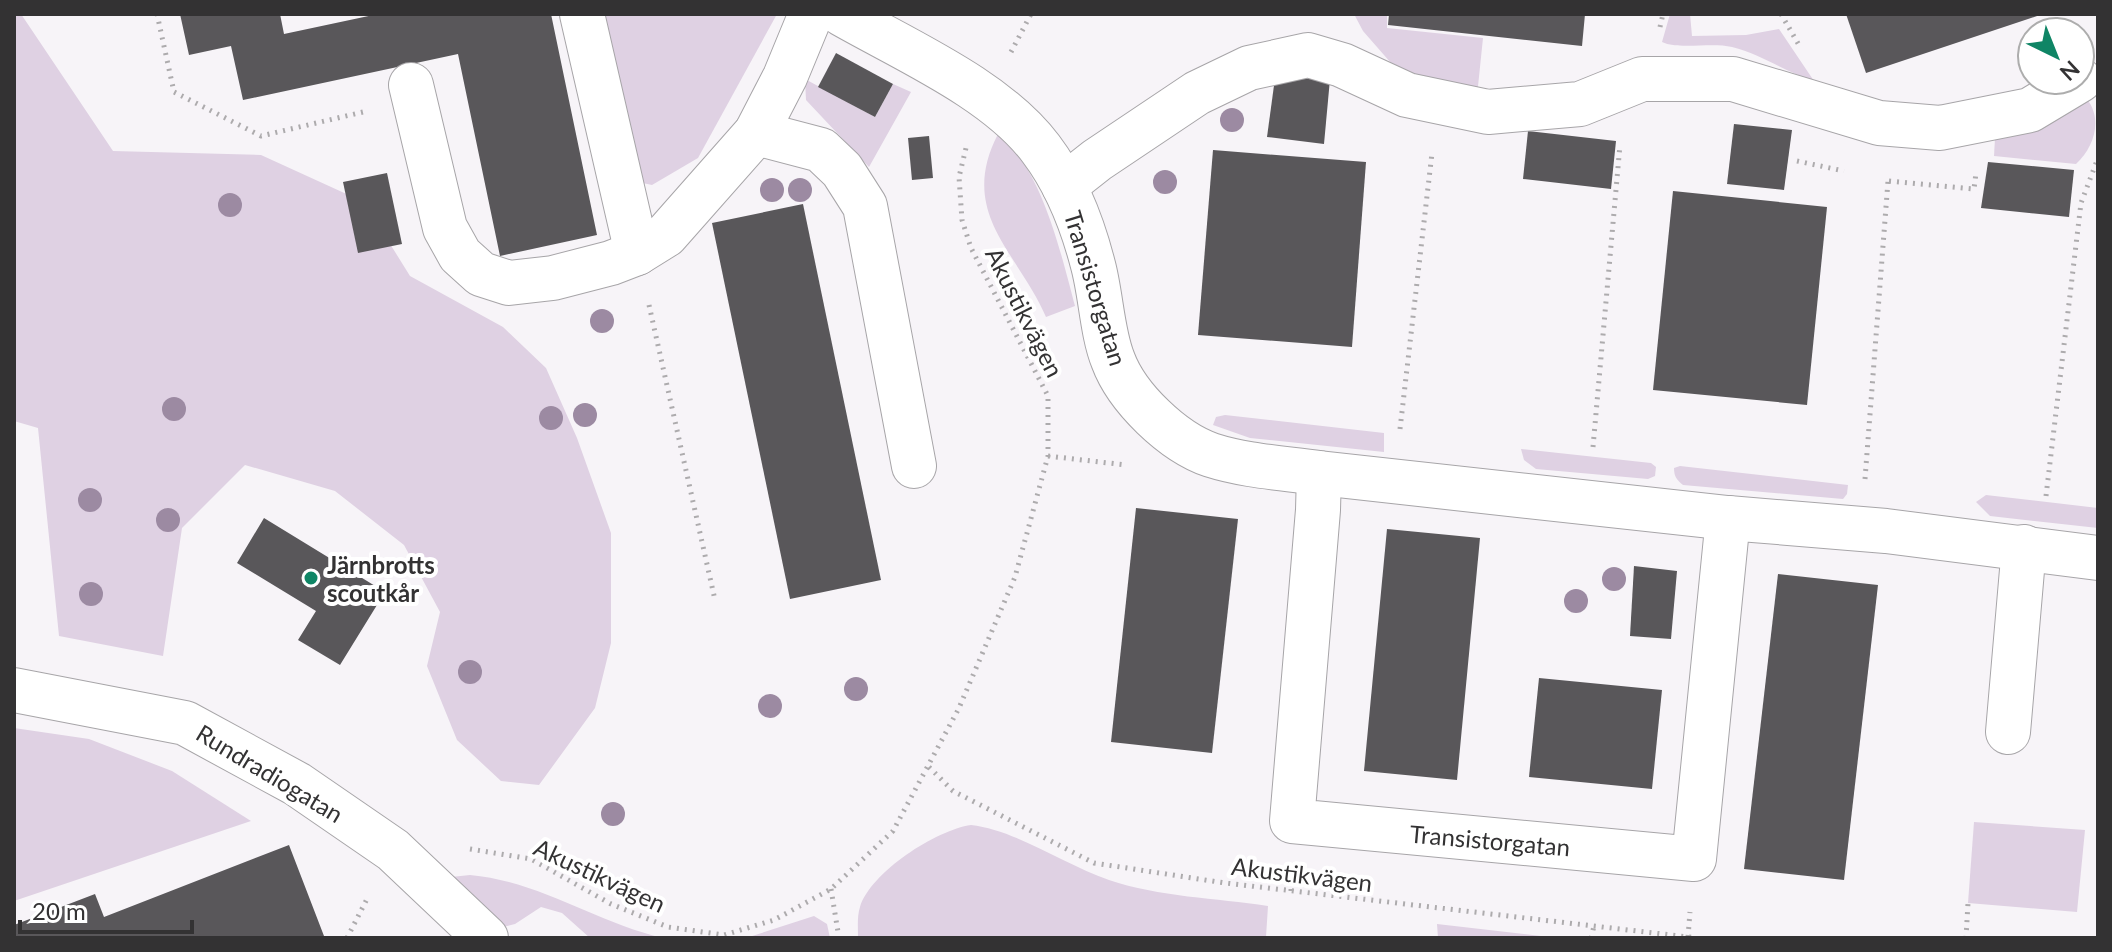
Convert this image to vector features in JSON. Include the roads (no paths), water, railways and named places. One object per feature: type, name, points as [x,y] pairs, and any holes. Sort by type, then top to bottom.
[{"type":"street","points":[[582,14],[637,253]]},
{"type":"street","points":[[413,92],[445,228],[460,255],[481,274],[509,283],[553,278],[611,263],[637,253],[666,235],[756,133],[785,77],[811,14]]},
{"type":"street","name":"Transistorgatan","points":[[842,14],[987,97],[1014,117],[1042,150],[1064,186],[1093,264],[1113,360],[1134,395],[1160,423],[1184,442],[1211,455],[1319,473],[2024,547],[2098,558]]},
{"type":"street","points":[[1064,186],[1197,93],[1249,68],[1308,55],[1342,65],[1407,95],[1488,112],[1580,104],[1642,79],[1733,79],[1879,123],[1940,128],[2030,110],[2053,96]]},
{"type":"street","points":[[756,133],[821,150],[842,170],[865,206],[914,466]]},
{"type":"street","name":"Transistorgatan","points":[[1319,473],[1292,821],[1694,859],[1728,518]]},
{"type":"street","points":[[2008,732],[2024,547]]},
{"type":"street","name":"Rundradiogatan","points":[[14,690],[185,723],[297,784],[393,850],[486,938]]},
{"type":"place","name":"Järnbrotts scoutkår","points":[[311,578]]}]
